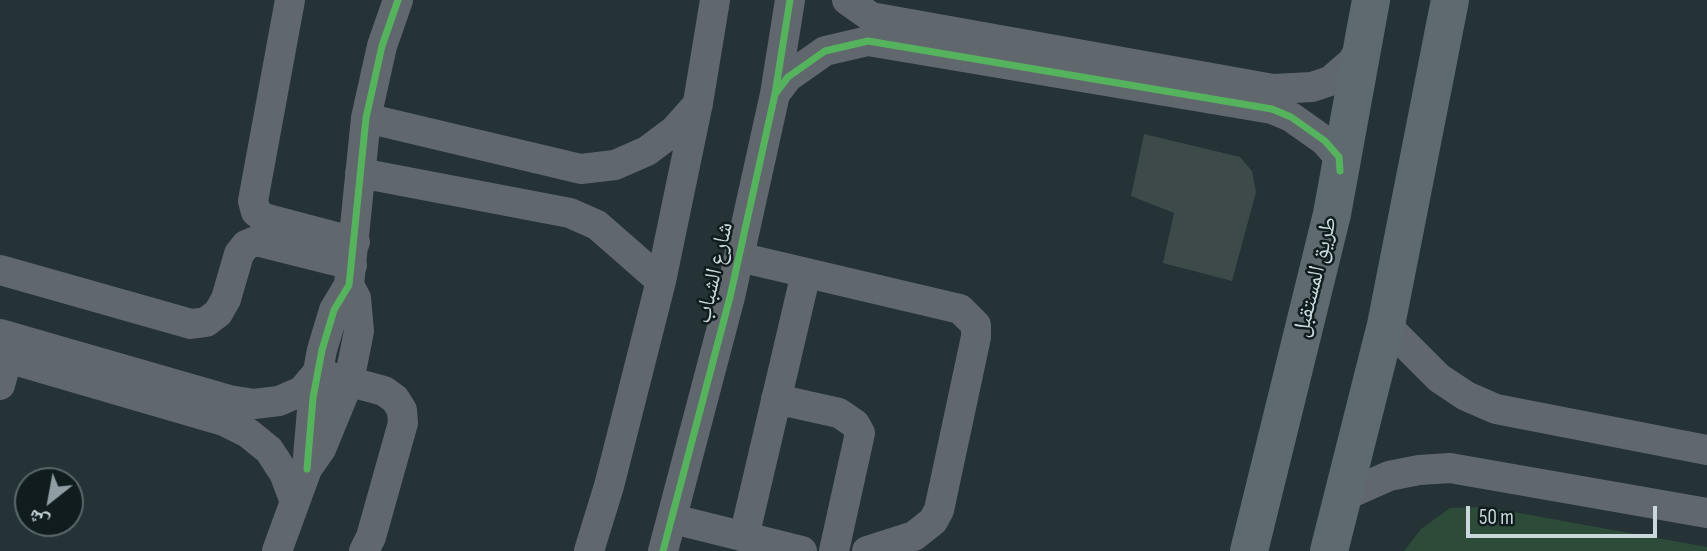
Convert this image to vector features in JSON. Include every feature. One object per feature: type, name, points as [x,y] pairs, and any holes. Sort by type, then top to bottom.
[{"type":"main road","name":"طريق المستقبل","points":[[1249,551],[1340,171],[1371,0]]},
{"type":"main road","points":[[1329,551],[1386,325],[1450,0]]},
{"type":"street","points":[[290,0],[253,201],[257,212],[264,218],[352,264]]},
{"type":"street","points":[[307,469],[321,449],[349,381],[359,331],[352,264],[366,117],[383,46],[398,0]]},
{"type":"street","points":[[589,551],[609,486],[661,281],[698,103],[715,0]]},
{"type":"street","name":"شارع الشباب","points":[[663,551],[739,257],[775,94],[790,0]]},
{"type":"street","points":[[847,0],[871,17],[1273,89],[1312,87],[1330,81],[1352,62],[1365,41]]},
{"type":"street","points":[[775,94],[788,77],[825,51],[868,41],[1272,110],[1300,122],[1325,141],[1339,157],[1340,171]]},
{"type":"street","points":[[366,117],[581,169],[615,165],[647,151],[675,130],[698,103]]},
{"type":"street","points":[[360,173],[570,213],[597,225],[622,244],[661,281]]},
{"type":"street","points":[[0,270],[191,324],[206,322],[218,313],[226,299],[239,254],[246,245],[256,241],[352,264]]},
{"type":"street","points":[[739,257],[960,309],[976,325],[976,337],[939,510],[933,521],[914,536],[867,551]]},
{"type":"street","points":[[285,549],[295,502],[307,469],[317,373],[328,325],[352,264]]},
{"type":"street","points":[[744,537],[806,273]]},
{"type":"street","points":[[1386,325],[1439,378],[1466,396],[1496,409],[1707,450]]},
{"type":"street","points":[[4,354],[254,404],[279,401],[302,391],[317,373]]},
{"type":"street","points":[[4,354],[224,421],[248,433],[269,450],[284,473],[295,502]]},
{"type":"street","points":[[317,373],[384,391],[395,398],[402,410],[403,423],[371,537],[364,551]]},
{"type":"street","points":[[776,399],[839,413],[855,424],[860,433],[834,551]]},
{"type":"street","points":[[1344,496],[1389,477],[1419,470],[1450,468],[1707,513]]},
{"type":"street","points":[[673,519],[802,551]]},
{"type":"green space","points":[[1486,507],[1707,547],[1707,551],[1404,551],[1421,529],[1450,508]]},
{"type":"building","points":[[1144,134],[1240,157],[1252,171],[1256,192],[1232,281],[1163,263],[1174,213],[1131,196]]},
{"type":"cycle path","points":[[307,469],[313,398],[322,350],[334,310],[349,285],[366,118],[382,46],[398,0]]},
{"type":"cycle path","points":[[663,551],[730,297],[775,94],[790,0]]},
{"type":"cycle path","points":[[775,94],[788,77],[825,51],[868,41],[1272,109],[1291,117],[1325,141],[1339,157],[1340,171]]}]
